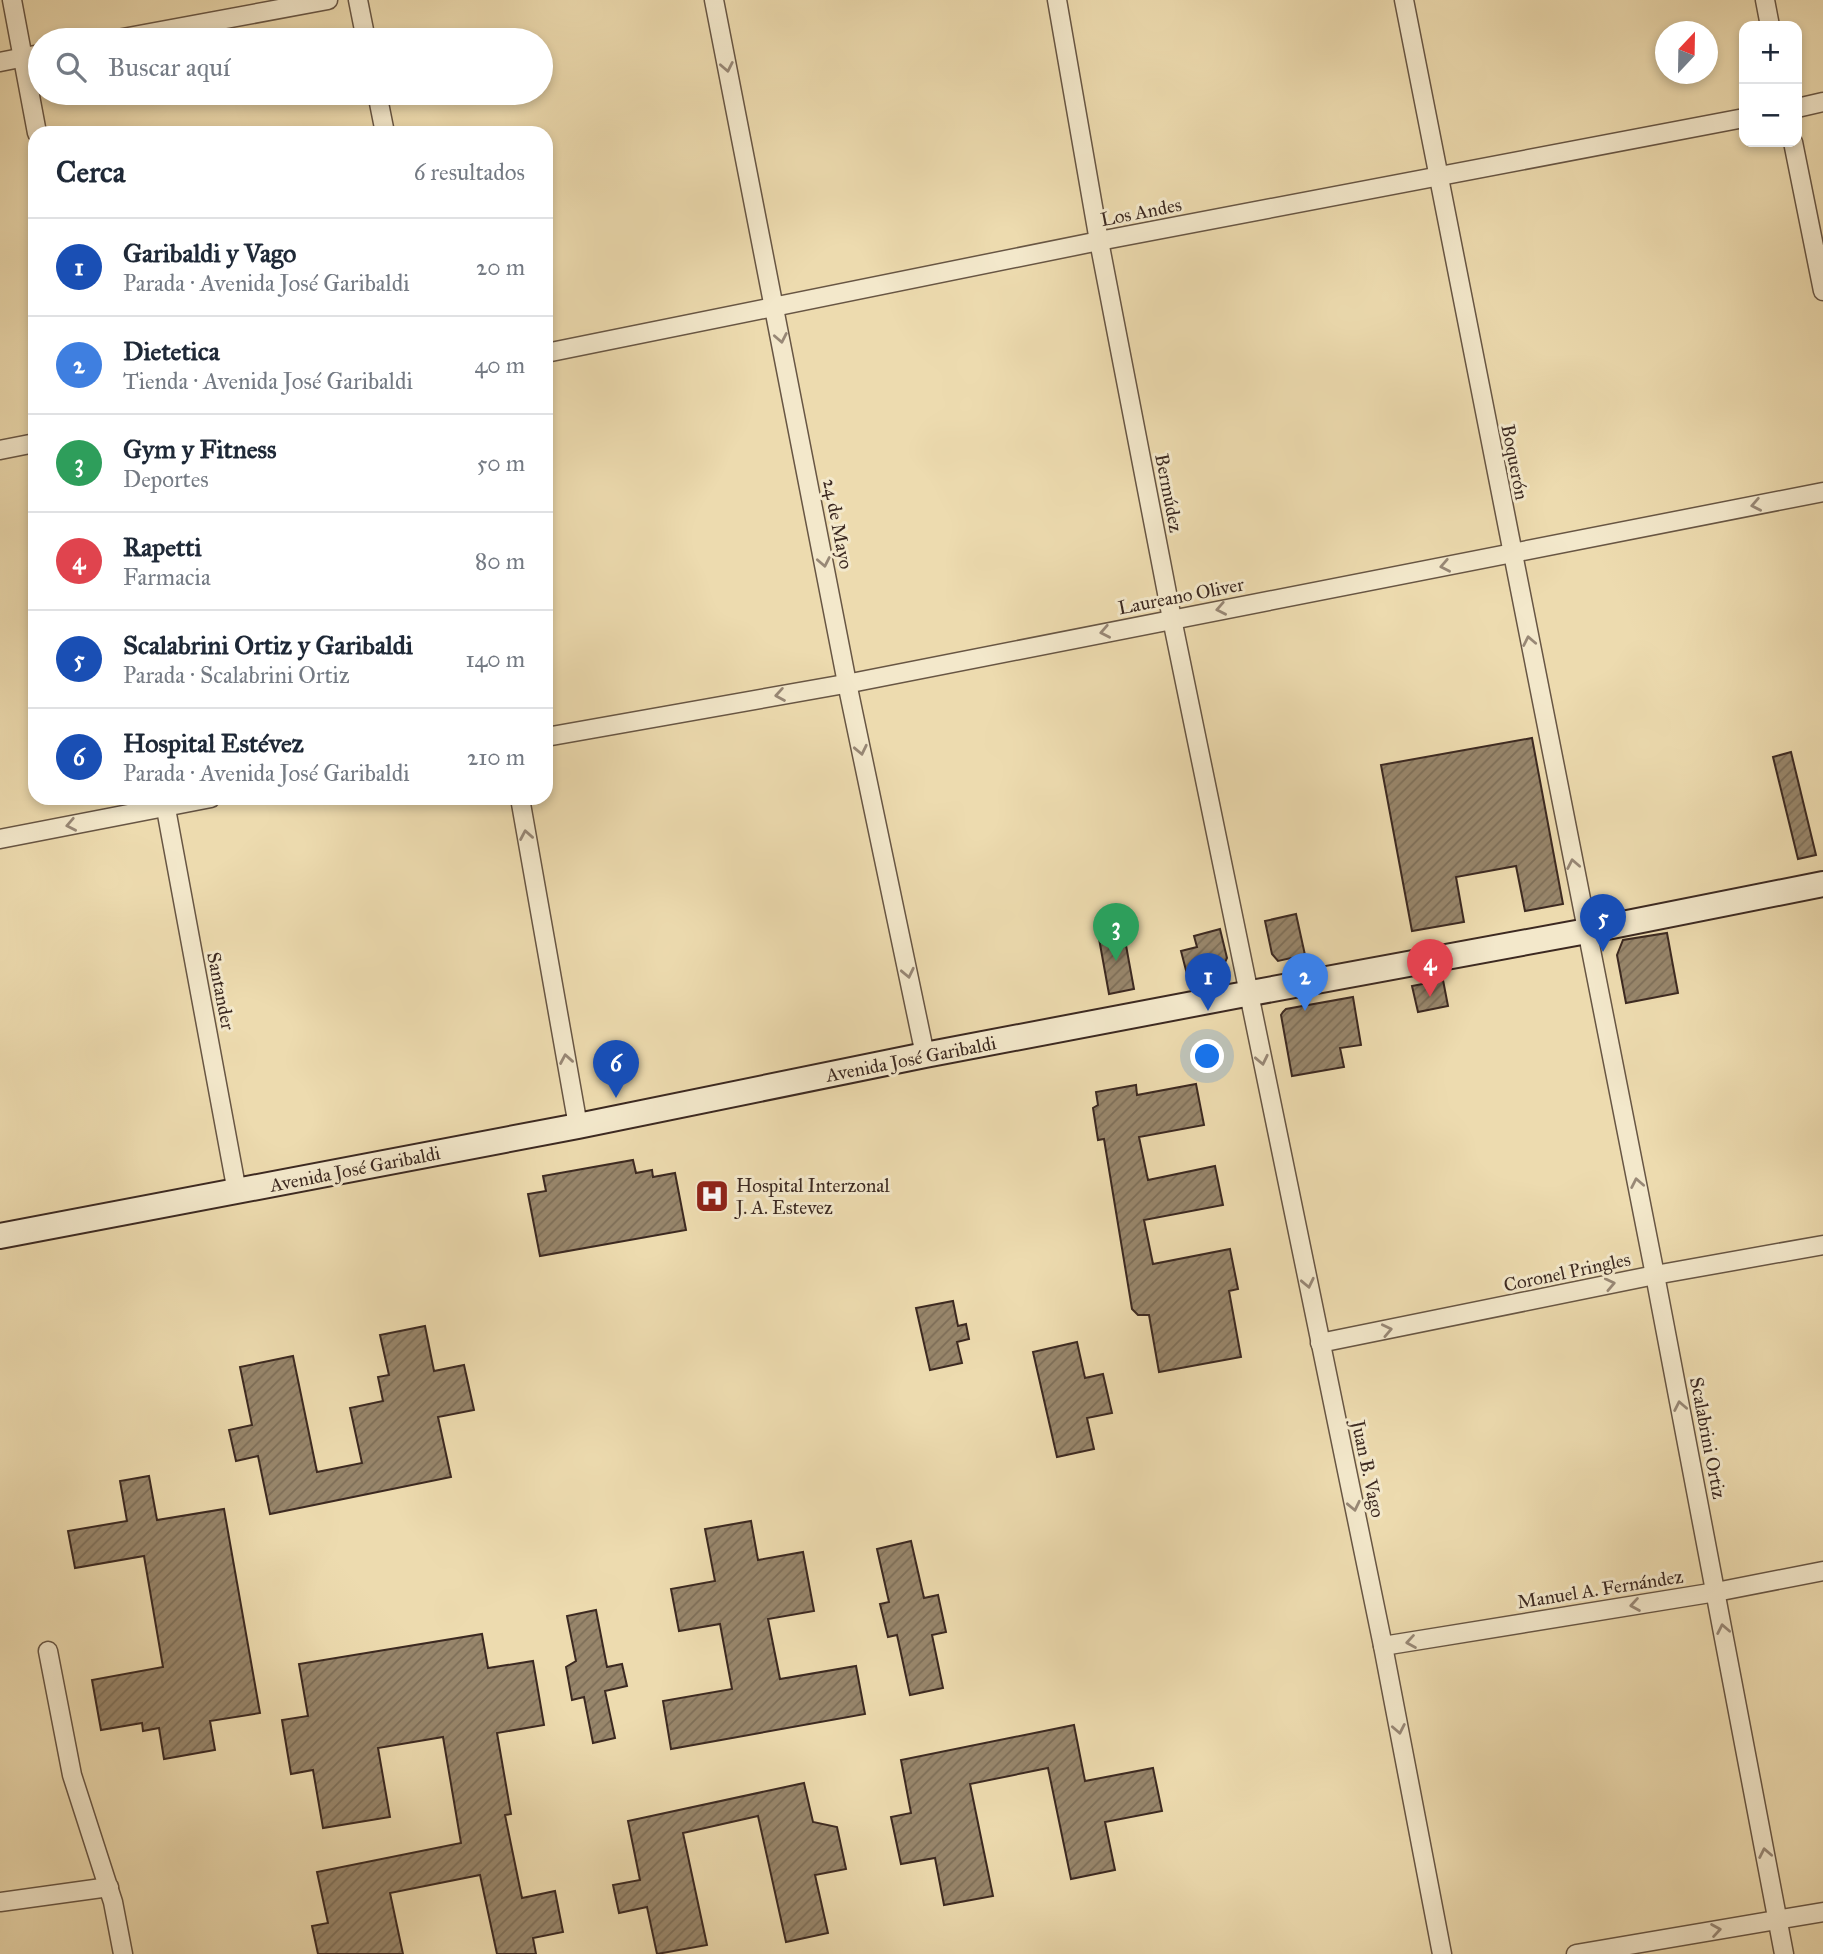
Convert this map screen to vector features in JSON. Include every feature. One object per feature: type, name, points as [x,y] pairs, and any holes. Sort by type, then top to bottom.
[{"type":"main road","name":"Avenida José Garibaldi","points":[[0,1236],[578,1126],[925,1055],[1823,884]]},
{"type":"street","points":[[12,0],[28,46]]},
{"type":"street","points":[[177,28],[328,0]]},
{"type":"street","points":[[358,0],[364,28]]},
{"type":"street","name":"24 de Mayo","points":[[714,0],[847,683],[925,1055]]},
{"type":"street","name":"Bermúdez","points":[[1057,0],[1099,241],[1248,993]]},
{"type":"street","name":"Boquerón","points":[[1404,0],[1587,931]]},
{"type":"street","points":[[1765,0],[1769,21]]},
{"type":"street","points":[[0,62],[28,56]]},
{"type":"street","points":[[1802,107],[1823,103]]},
{"type":"street","points":[[35,105],[36,126]]},
{"type":"street","points":[[379,105],[384,126]]},
{"type":"street","name":"Los Andes","points":[[553,352],[1099,241],[1739,119]]},
{"type":"street","points":[[1794,147],[1823,290]]},
{"type":"street","points":[[0,450],[28,444]]},
{"type":"street","name":"Laureano Oliver","points":[[553,736],[847,683],[1823,492]]},
{"type":"street","points":[[0,839],[152,805]]},
{"type":"street","name":"Santander","points":[[166,805],[237,1192]]},
{"type":"street","points":[[521,805],[578,1126]]},
{"type":"street","name":"Scalabrini Ortiz","points":[[1587,931],[1716,1592],[1783,1954]]},
{"type":"street","name":"Juan B. Vago","points":[[1248,993],[1383,1646],[1442,1954]]},
{"type":"street","name":"Coronel Pringles","points":[[1320,1343],[1655,1275],[1823,1245]]},
{"type":"street","name":"Manuel A. Fernández","points":[[1383,1646],[1716,1592],[1823,1571]]},
{"type":"street","points":[[48,1651],[72,1776],[109,1887],[123,1954]]},
{"type":"street","points":[[0,1902],[109,1887]]},
{"type":"street","points":[[1576,1954],[1823,1912]]},
{"type":"building","points":[[1532,738],[1563,904],[1525,911],[1516,866],[1456,877],[1464,922],[1412,931],[1381,765]]},
{"type":"building","points":[[1791,752],[1816,855],[1798,859],[1773,757]]},
{"type":"building","points":[[1296,914],[1305,955],[1278,961],[1272,954],[1265,921]]},
{"type":"building","points":[[1123,929],[1134,989],[1109,994],[1098,933]]},
{"type":"building","points":[[1220,929],[1227,958],[1220,974],[1189,982],[1181,951],[1197,947],[1194,936]]},
{"type":"building","points":[[1667,933],[1678,993],[1626,1003],[1617,955],[1623,940]]},
{"type":"building","points":[[1443,980],[1448,1006],[1418,1012],[1412,986]]},
{"type":"building","points":[[1353,997],[1361,1045],[1340,1048],[1344,1067],[1292,1076],[1281,1015],[1283,1012],[1286,1009]]},
{"type":"building","points":[[1196,1084],[1204,1125],[1139,1137],[1148,1180],[1215,1166],[1223,1205],[1144,1220],[1153,1264],[1230,1249],[1238,1289],[1229,1291],[1241,1357],[1159,1372],[1149,1315],[1138,1315],[1132,1309],[1104,1139],[1098,1140],[1093,1108],[1098,1105],[1096,1092],[1136,1085],[1137,1095]]},
{"type":"building","points":[[633,1160],[636,1173],[652,1170],[653,1177],[675,1173],[686,1230],[540,1256],[528,1194],[546,1191],[543,1176]]},
{"type":"building","points":[[953,1301],[958,1326],[966,1324],[969,1339],[957,1342],[962,1363],[930,1370],[916,1308]]},
{"type":"building","points":[[425,1326],[434,1371],[464,1365],[474,1410],[438,1417],[451,1477],[270,1514],[258,1456],[236,1461],[229,1430],[252,1425],[240,1367],[293,1356],[317,1472],[362,1463],[350,1408],[383,1401],[378,1377],[389,1375],[380,1335]]},
{"type":"building","points":[[1077,1342],[1085,1378],[1103,1374],[1112,1413],[1087,1418],[1094,1449],[1057,1457],[1033,1352]]},
{"type":"building","points":[[149,1476],[157,1520],[224,1509],[260,1713],[210,1721],[215,1750],[164,1759],[159,1728],[143,1731],[142,1723],[101,1730],[92,1680],[163,1667],[144,1556],[75,1568],[68,1531],[127,1521],[120,1481]]},
{"type":"building","points":[[751,1521],[758,1560],[803,1552],[814,1611],[768,1619],[780,1679],[856,1666],[865,1714],[671,1749],[663,1701],[732,1689],[720,1624],[679,1631],[671,1589],[715,1581],[705,1529]]},
{"type":"building","points":[[911,1541],[924,1598],[938,1595],[946,1632],[932,1635],[943,1688],[910,1695],[897,1635],[888,1637],[880,1604],[889,1602],[877,1549]]},
{"type":"building","points":[[596,1610],[607,1667],[622,1664],[627,1686],[605,1691],[615,1738],[593,1743],[584,1697],[572,1700],[566,1667],[576,1661],[567,1616]]},
{"type":"building","points":[[482,1634],[488,1668],[533,1661],[544,1725],[497,1733],[511,1814],[505,1815],[522,1898],[555,1891],[563,1932],[533,1938],[536,1954],[497,1954],[480,1875],[390,1893],[403,1954],[318,1954],[312,1926],[328,1923],[317,1872],[461,1843],[443,1737],[378,1748],[390,1817],[323,1828],[313,1770],[291,1774],[282,1720],[308,1716],[299,1664]]},
{"type":"building","points":[[1074,1725],[1085,1781],[1153,1768],[1162,1811],[1105,1822],[1115,1870],[1071,1879],[1048,1768],[970,1784],[993,1896],[944,1905],[935,1858],[901,1864],[891,1817],[911,1813],[901,1760]]},
{"type":"building","points":[[804,1783],[813,1822],[837,1827],[846,1869],[815,1875],[828,1933],[786,1942],[758,1816],[683,1833],[707,1945],[657,1954],[647,1907],[619,1913],[613,1885],[640,1880],[628,1821]]},
{"type":"place","name":"Scalabrini Ortiz y Garibaldi","points":[[1603,952]]},
{"type":"place","name":"Gym y Fitness","points":[[1116,961]]},
{"type":"place","name":"Rapetti","points":[[1430,997]]},
{"type":"place","name":"Garibaldi y Vago","points":[[1208,1011]]},
{"type":"place","name":"Dietetica","points":[[1305,1011]]},
{"type":"place","name":"Hospital Estévez","points":[[616,1098]]},
{"type":"place","name":"Hospital Interzonal J. A. Estevez","points":[[712,1196]]}]
